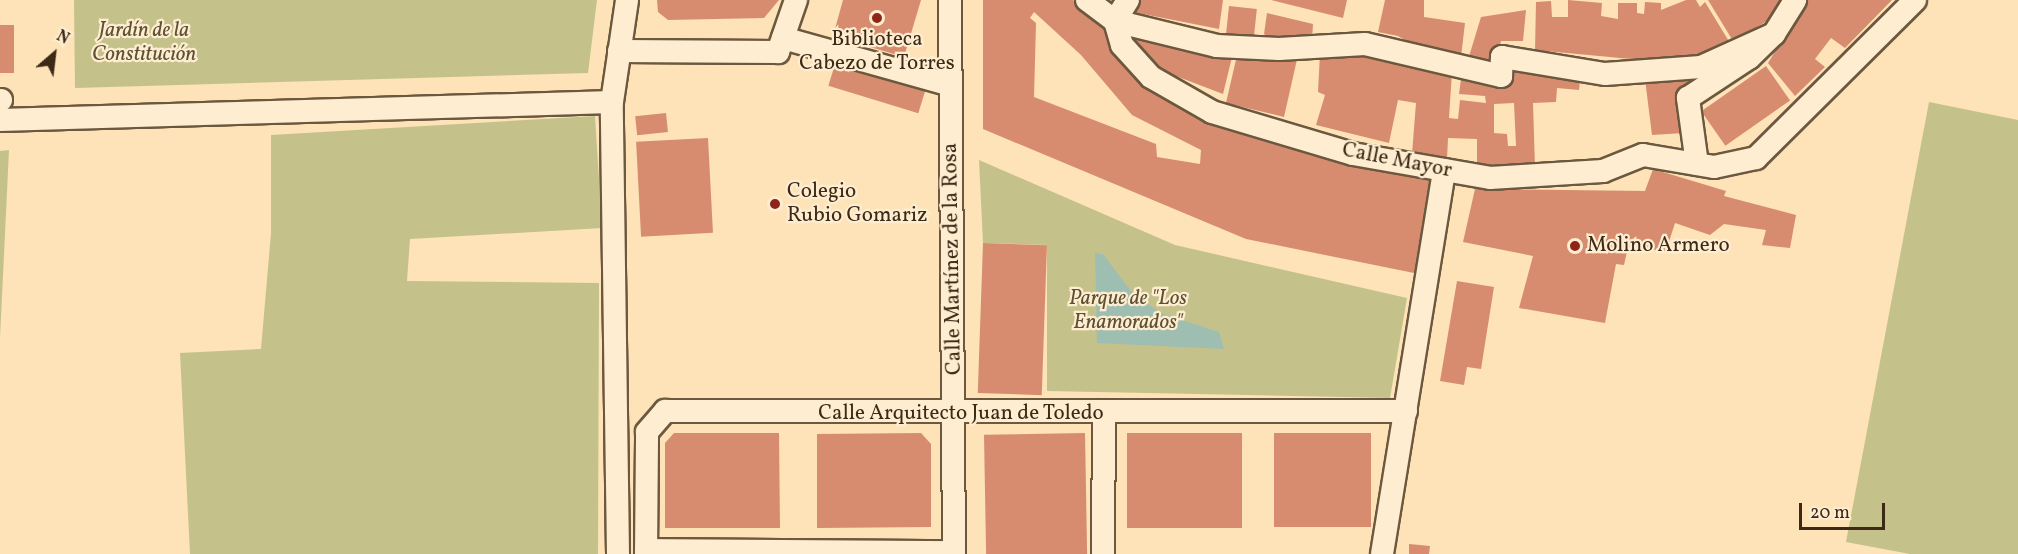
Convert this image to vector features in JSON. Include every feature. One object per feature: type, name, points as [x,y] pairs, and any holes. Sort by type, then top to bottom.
[{"type":"street","points":[[618,554],[612,102],[627,0]]},
{"type":"street","points":[[619,51],[778,52],[796,0]]},
{"type":"street","name":"Calle Martínez de la Rosa","points":[[950,0],[955,414],[954,553]]},
{"type":"street","points":[[1087,0],[1115,21],[1217,45],[1279,49],[1365,44],[1500,76],[1502,57],[1605,74],[1701,67],[1774,34]]},
{"type":"street","points":[[1115,21],[1128,0]]},
{"type":"street","points":[[1697,164],[1688,98],[1774,34],[1795,0]]},
{"type":"street","name":"Calle Mayor","points":[[1115,21],[1122,45],[1150,77],[1212,112],[1353,154],[1490,178],[1603,171],[1643,155],[1714,167],[1756,158],[1915,0]]},
{"type":"street","points":[[783,38],[951,85]]},
{"type":"street","points":[[0,107],[612,102]]},
{"type":"street","points":[[1382,554],[1444,171]]},
{"type":"street","name":"Calle Arquitecto Juan de Toledo","points":[[646,552],[647,432],[665,411],[955,414],[1406,411]]},
{"type":"street","points":[[1103,554],[1104,414]]},
{"type":"street","points":[[646,552],[954,553]]},
{"type":"green space","name":"Jardín de la Constitución","points":[[74,0],[597,0],[588,73],[75,88]]},
{"type":"green space","points":[[1929,102],[2018,120],[2018,554],[1910,554],[1846,542]]},
{"type":"green space","points":[[595,116],[602,228],[410,239],[407,281],[599,283],[598,554],[190,554],[180,353],[261,349],[271,233],[271,135]]},
{"type":"green space","points":[[9,150],[0,338],[0,151]]},
{"type":"green space","name":"Parque de \"Los Enamorados\"","points":[[979,160],[1175,245],[1407,298],[1390,398],[1047,391],[1047,245],[983,243]]},
{"type":"shaded area","points":[[1095,253],[1103,254],[1134,295],[1163,314],[1219,332],[1224,349],[1097,343]]},
{"type":"building","points":[[657,0],[779,0],[764,18],[668,20],[658,12]]},
{"type":"building","name":"Biblioteca Cabezo de Torres","points":[[843,0],[921,0],[904,57],[833,36]]},
{"type":"building","points":[[983,0],[1073,0],[1094,15],[1136,75],[1177,107],[1313,156],[1423,173],[1435,188],[1419,274],[1246,239],[983,129]],"holes":[[[1034,12],[1081,55],[1132,115],[1201,150],[1200,164],[1157,157],[1156,144],[1034,97],[1036,23],[1030,18]]]},
{"type":"building","points":[[1135,0],[1223,0],[1219,29],[1128,11]]},
{"type":"building","points":[[1271,0],[1347,0],[1343,18]]},
{"type":"building","points":[[1385,0],[1424,0],[1424,17],[1465,23],[1461,57],[1424,51],[1398,36],[1378,32]]},
{"type":"building","points":[[1568,0],[1602,3],[1601,16],[1618,19],[1618,3],[1637,3],[1637,13],[1644,14],[1645,2],[1661,3],[1661,10],[1686,0],[1696,0],[1700,7],[1705,2],[1730,43],[1699,58],[1663,62],[1535,50],[1536,2],[1551,1],[1552,17],[1568,17]]},
{"type":"building","points":[[1708,0],[1783,0],[1769,20],[1733,41]]},
{"type":"building","points":[[1807,0],[1892,0],[1845,48],[1831,38],[1815,59],[1825,67],[1795,96],[1768,63]]},
{"type":"building","points":[[1229,6],[1257,9],[1254,38],[1226,35]]},
{"type":"building","points":[[1526,10],[1523,41],[1501,41],[1496,70],[1467,63],[1481,17]]},
{"type":"building","points":[[1267,13],[1313,24],[1312,41],[1272,40],[1264,34]]},
{"type":"building","points":[[0,25],[14,25],[14,73],[0,73]]},
{"type":"building","points":[[1137,27],[1233,53],[1223,94],[1155,68],[1130,41]]},
{"type":"building","points":[[1238,51],[1298,55],[1284,117],[1226,103]]},
{"type":"building","points":[[1320,53],[1376,53],[1452,72],[1449,118],[1458,119],[1460,100],[1486,103],[1485,96],[1459,94],[1461,79],[1506,84],[1510,62],[1581,71],[1579,90],[1557,88],[1556,102],[1533,103],[1535,167],[1477,164],[1477,139],[1448,138],[1447,160],[1412,154],[1416,103],[1398,100],[1389,143],[1316,125],[1325,95],[1318,92]],"holes":[[[1514,103],[1516,146],[1508,146],[1507,134],[1494,133],[1494,104]]]},
{"type":"building","points":[[836,61],[926,88],[918,113],[828,86]]},
{"type":"building","points":[[1766,66],[1790,100],[1725,146],[1701,111]]},
{"type":"building","points":[[1691,75],[1692,82],[1679,91],[1684,133],[1652,135],[1645,79]]},
{"type":"building","points":[[666,113],[668,132],[637,135],[635,116]]},
{"type":"building","points":[[708,138],[713,233],[641,237],[636,142]]},
{"type":"building","name":"Molino Armero","points":[[1653,169],[1726,191],[1724,196],[1796,215],[1790,248],[1762,245],[1766,230],[1724,224],[1710,235],[1675,223],[1666,251],[1628,247],[1624,265],[1616,264],[1605,323],[1519,308],[1533,256],[1463,242],[1475,189],[1645,191]]},
{"type":"building","points":[[983,243],[1047,245],[1042,395],[978,393]]},
{"type":"building","points":[[1457,281],[1494,287],[1481,369],[1467,367],[1464,385],[1440,381]]},
{"type":"building","points":[[674,433],[779,433],[780,528],[665,528],[665,443]]},
{"type":"building","points":[[921,433],[931,444],[931,527],[817,528],[817,434]]},
{"type":"building","points":[[1085,433],[1087,554],[986,554],[984,435]]},
{"type":"building","points":[[1127,433],[1242,433],[1242,528],[1127,528]]},
{"type":"building","points":[[1274,433],[1371,433],[1371,527],[1274,527]]},
{"type":"building","points":[[1409,544],[1430,546],[1429,554],[1409,554]]},
{"type":"place","name":"Biblioteca Cabezo de Torres","points":[[877,18]]},
{"type":"place","name":"Colegio Rubio Gomariz","points":[[775,204]]},
{"type":"place","name":"Molino Armero","points":[[1575,246]]}]
